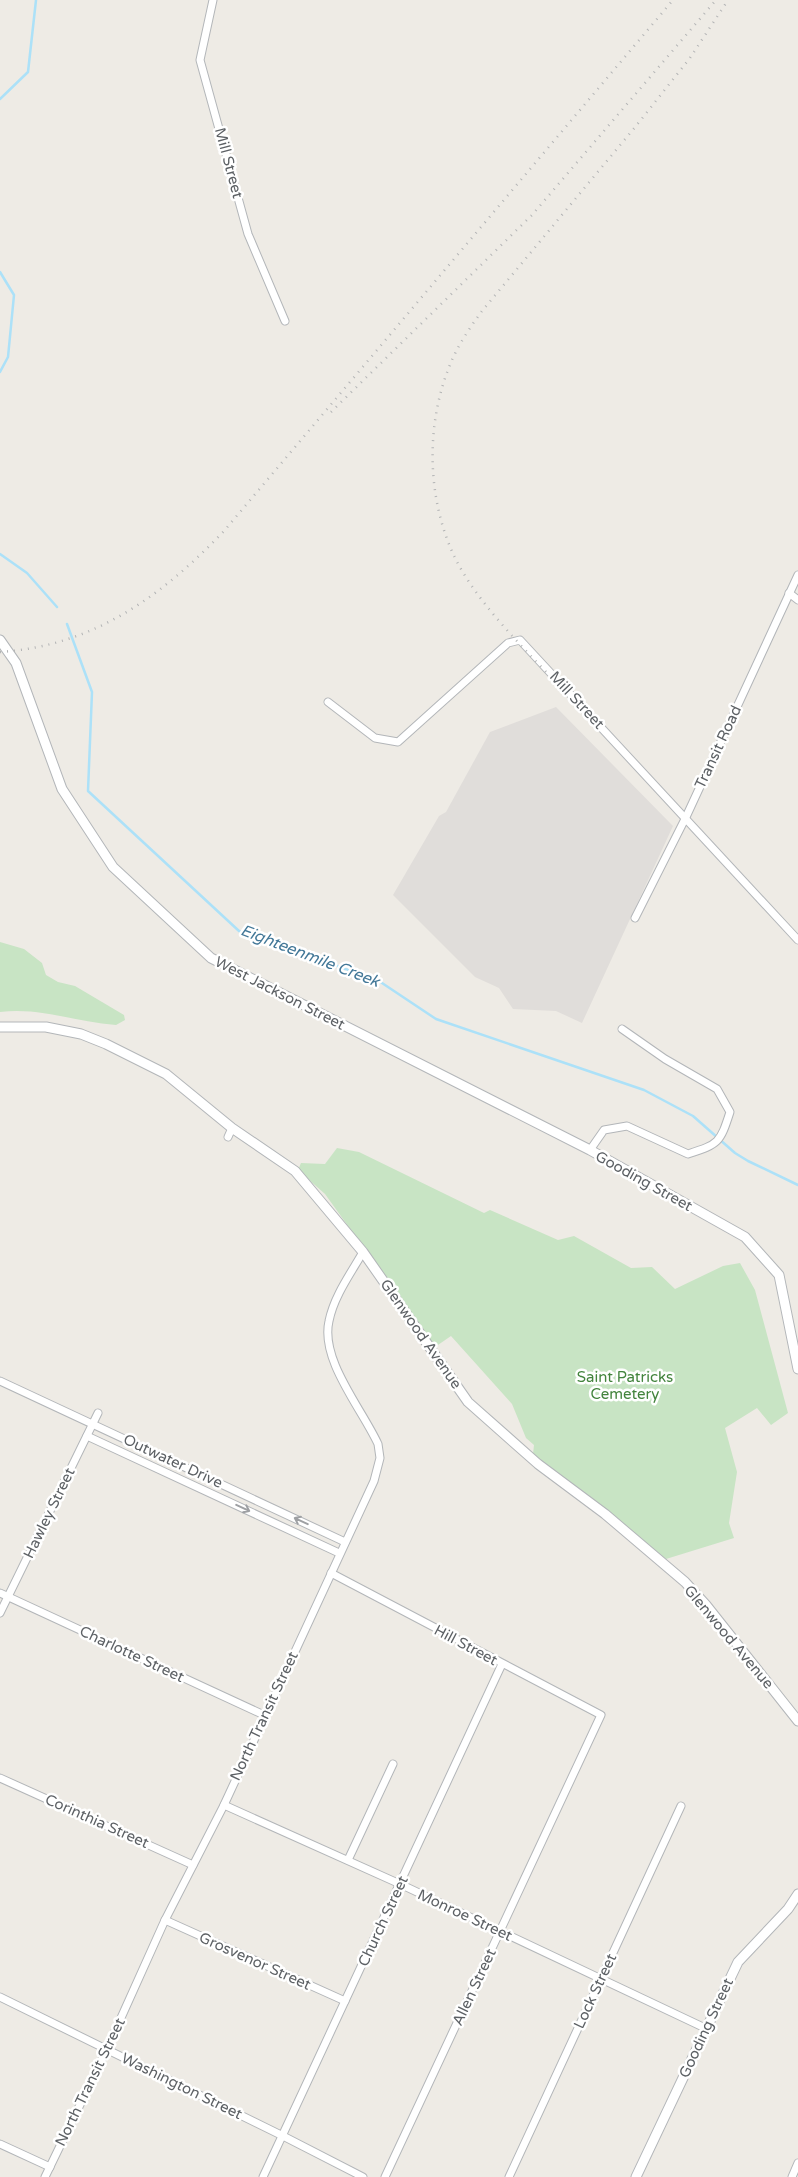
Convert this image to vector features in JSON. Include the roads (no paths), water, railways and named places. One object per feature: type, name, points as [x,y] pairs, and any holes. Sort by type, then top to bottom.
[{"type":"street","name":"Mill Street","points":[[213,0],[200,60],[248,234],[285,321]]},
{"type":"street","name":"Transit Road","points":[[635,918],[686,817],[798,575]]},
{"type":"street","points":[[789,593],[798,600]]},
{"type":"street","name":"West Jackson Street","points":[[0,640],[16,663],[62,789],[112,867],[211,958],[590,1150]]},
{"type":"street","name":"Mill Street","points":[[328,702],[374,738],[398,742],[508,643],[520,640],[798,940]]},
{"type":"street","name":"Glenwood Avenue","points":[[0,1027],[46,1027],[81,1034],[106,1044],[166,1074],[232,1128],[295,1171],[363,1252],[468,1402],[538,1464],[605,1514],[685,1582],[706,1605],[798,1721]]},
{"type":"street","name":"Gooding Street","points":[[622,1029],[665,1059],[717,1089],[730,1112],[722,1136],[713,1146],[688,1154],[628,1126],[604,1130],[590,1150],[744,1238],[778,1275],[798,1369]]},
{"type":"street","points":[[228,1137],[232,1128]]},
{"type":"street","name":"North Transit Street","points":[[45,2177],[107,2049],[165,1920],[224,1804],[374,1481],[380,1458],[380,1449],[335,1363],[327,1334],[332,1308],[363,1252]]},
{"type":"street","name":"Outwater Drive","points":[[0,1381],[345,1542]]},
{"type":"street","name":"Hawley Street","points":[[0,1613],[98,1413]]},
{"type":"street","name":"Outwater Drive","points":[[87,1436],[339,1553]]},
{"type":"street","name":"Hill Street","points":[[331,1573],[601,1715]]},
{"type":"street","name":"Charlotte Street","points":[[0,1594],[264,1715]]},
{"type":"street","name":"Church Street","points":[[264,2177],[502,1664]]},
{"type":"street","name":"Allen Street","points":[[385,2177],[601,1715]]},
{"type":"street","points":[[348,1860],[393,1764]]},
{"type":"street","name":"Corinthia Street","points":[[0,1778],[193,1865]]},
{"type":"street","name":"Monroe Street","points":[[224,1804],[400,1884],[705,2028]]},
{"type":"street","name":"Lock Street","points":[[509,2177],[681,1806]]},
{"type":"street","name":"Gooding Street","points":[[636,2177],[705,2028],[738,1962],[788,1909],[798,1894]]},
{"type":"street","name":"Grosvenor Street","points":[[165,1920],[345,2001]]},
{"type":"street","name":"Washington Street","points":[[0,1997],[363,2177]]},
{"type":"street","points":[[0,2144],[50,2167]]},
{"type":"street","points":[[792,2177],[798,2162]]},
{"type":"waterway","name":"Eighteenmile Creek","points":[[0,99],[28,72],[36,0]]},
{"type":"waterway","name":"Eighteenmile Creek","points":[[0,272],[14,295],[8,357],[0,372]]},
{"type":"waterway","name":"Eighteenmile Creek","points":[[0,554],[27,573],[57,607]]},
{"type":"waterway","name":"Eighteenmile Creek","points":[[67,624],[92,692],[88,791],[239,931],[379,981],[436,1019],[644,1090],[693,1116],[735,1153],[798,1185]]},
{"type":"railway","points":[[0,652],[34,648],[65,640],[95,628],[123,614],[150,597],[200,555],[224,531],[673,0]]},
{"type":"railway","points":[[331,412],[532,215],[716,0]]},
{"type":"railway","points":[[565,692],[492,612],[466,578],[456,560],[446,536],[434,486],[433,434],[437,409],[443,384],[452,360],[482,311],[690,58],[728,0]]},
{"type":"park label","name":"Saint Patricks Cemetery","points":[[625,1386]]}]
